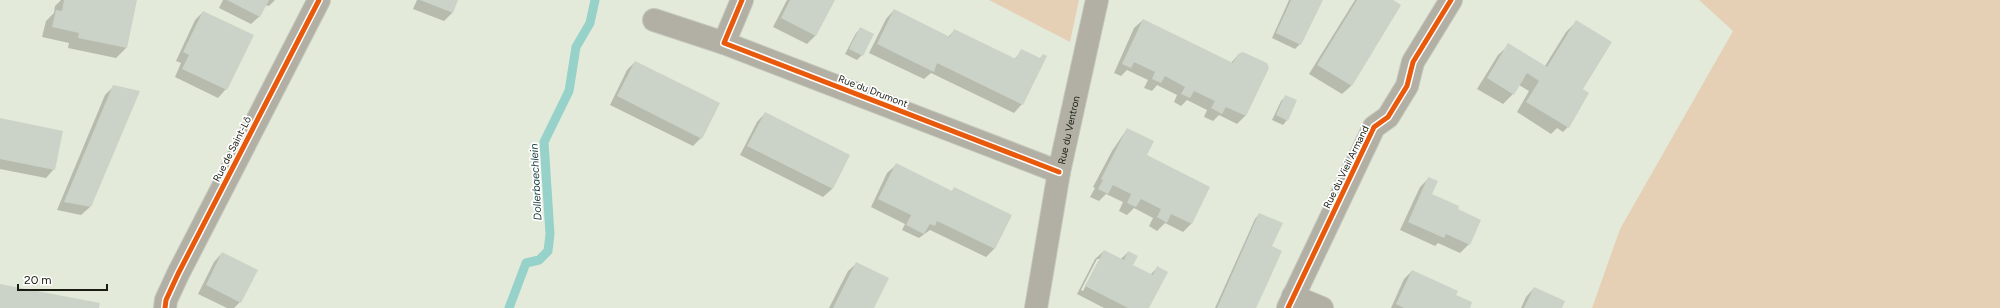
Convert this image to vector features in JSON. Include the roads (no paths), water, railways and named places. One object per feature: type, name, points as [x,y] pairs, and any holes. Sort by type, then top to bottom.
[{"type":"street","name":"Rue de Saint-Lô","points":[[165,308],[166,300],[178,274],[319,0]]},
{"type":"street","points":[[724,43],[742,0]]},
{"type":"street","name":"Rue du Ventron","points":[[1036,308],[1059,172],[1097,0]]},
{"type":"street","name":"Rue du Vieil Armand","points":[[1291,302],[1374,127],[1388,117],[1407,86],[1413,62],[1451,0]]},
{"type":"street","name":"Rue du Drumont","points":[[654,20],[724,43],[1059,172]]},
{"type":"street","points":[[1291,302],[1322,308]]},
{"type":"waterway","name":"Dollerbaechlein","points":[[509,308],[526,263],[539,260],[548,251],[550,234],[544,142],[569,91],[576,47],[590,23],[595,0]]}]
